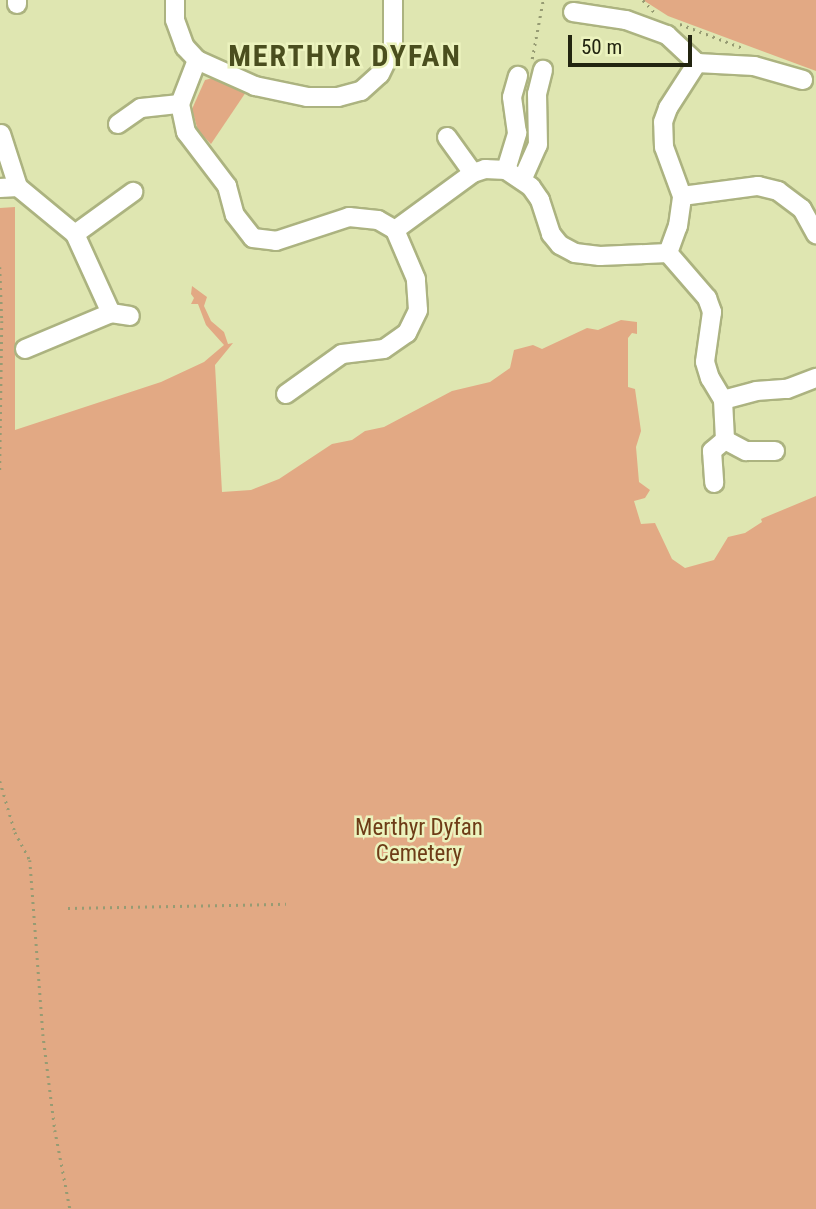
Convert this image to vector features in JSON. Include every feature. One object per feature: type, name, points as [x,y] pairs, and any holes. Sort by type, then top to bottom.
[{"type":"street","points":[[175,0],[178,29],[185,47],[197,60],[255,86],[307,97],[338,97],[361,91],[380,75],[393,47],[393,0]]},
{"type":"street","points":[[573,12],[625,20],[667,35],[697,63],[754,66],[803,80]]},
{"type":"street","points":[[197,60],[180,104],[186,132],[227,186],[235,215],[253,238],[276,241],[349,216],[378,220],[395,230],[416,279],[418,310],[407,333],[384,349],[342,354],[286,394]]},
{"type":"street","points":[[668,253],[678,226],[682,196],[664,147],[663,122],[668,108],[697,63]]},
{"type":"street","points":[[523,178],[538,145],[537,94],[542,70]]},
{"type":"street","points":[[506,170],[517,133],[512,97],[518,76]]},
{"type":"street","points":[[118,124],[141,108],[180,104]]},
{"type":"street","points":[[1,134],[9,188],[75,234],[111,313]]},
{"type":"street","points":[[447,137],[473,173]]},
{"type":"street","points":[[395,230],[473,173],[485,169],[506,170],[523,178],[540,200],[551,234],[560,244],[575,253],[600,256],[668,253]]},
{"type":"street","points":[[682,196],[758,186],[778,191],[802,209],[816,234]]},
{"type":"street","points":[[75,234],[133,192]]},
{"type":"street","points":[[668,253],[707,298],[712,312],[705,362],[709,378],[723,400],[725,440]]},
{"type":"street","points":[[25,349],[111,313],[130,316]]},
{"type":"street","points":[[723,400],[756,391],[787,388],[816,379]]},
{"type":"street","points":[[725,440],[746,451],[775,451]]},
{"type":"street","points":[[714,483],[712,451],[725,440]]},
{"type":"path","points":[[532,52],[544,0]]},
{"type":"path","points":[[642,0],[656,16],[649,14]]},
{"type":"path","points":[[678,23],[751,51]]},
{"type":"path","points":[[0,267],[0,472]]},
{"type":"path","points":[[0,781],[15,832],[30,860],[43,1034],[55,1130],[70,1209]]},
{"type":"path","points":[[68,908],[286,904]]},
{"type":"green space","points":[[643,0],[816,0],[816,71],[668,16]]},
{"type":"green space","points":[[213,78],[246,92],[211,144],[198,131],[192,109],[205,80]]},
{"type":"green space","name":"Merthyr Dyfan Cemetery","points":[[15,207],[15,430],[161,382],[204,362],[224,345],[206,325],[198,304],[191,304],[194,298],[191,294],[192,286],[207,297],[204,306],[211,321],[224,332],[228,344],[233,343],[215,365],[222,492],[251,490],[279,479],[332,444],[352,440],[365,431],[384,427],[452,391],[490,382],[510,368],[514,350],[533,345],[542,349],[587,328],[598,330],[621,320],[637,322],[637,334],[632,333],[628,338],[628,387],[635,389],[641,431],[636,447],[639,482],[650,490],[645,498],[634,501],[641,524],[655,523],[672,559],[685,568],[714,560],[728,537],[745,533],[762,522],[761,519],[816,496],[816,1209],[0,1209],[0,208]]},
{"type":"district","name":"MERTHYR DYFAN","points":[[345,56]]}]
